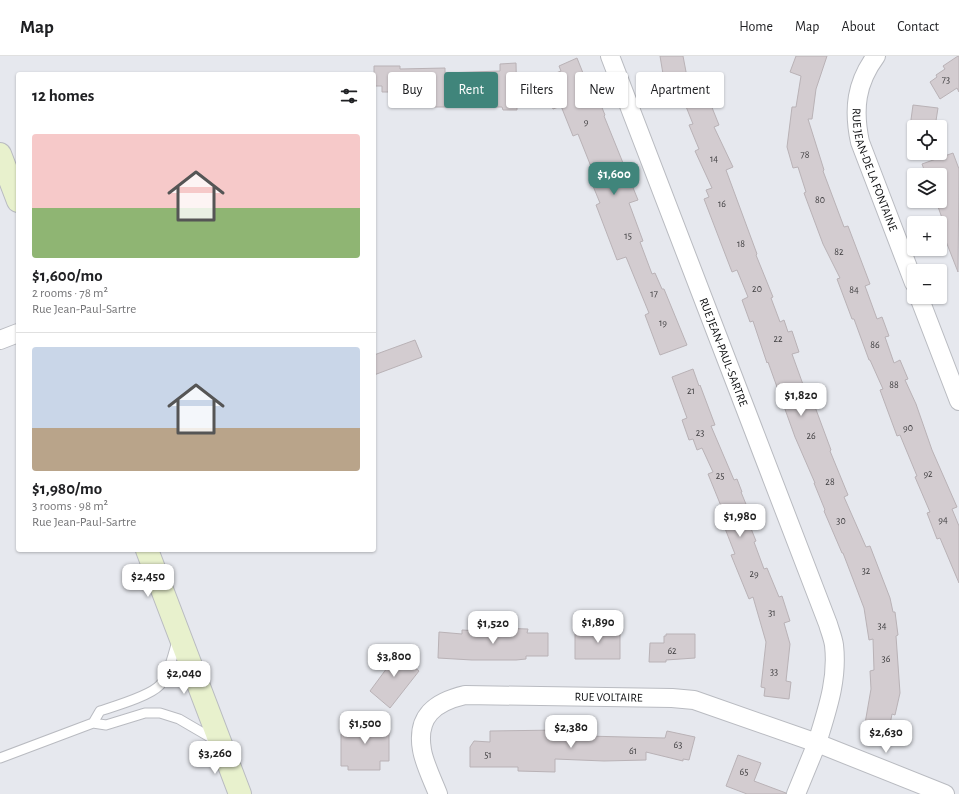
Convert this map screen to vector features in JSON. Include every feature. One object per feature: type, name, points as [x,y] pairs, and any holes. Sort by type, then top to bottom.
[{"type":"main road","points":[[0,154],[16,196]]},
{"type":"main road","points":[[148,552],[240,794]]},
{"type":"street","name":"RUE JEAN-PAUL-SARTRE","points":[[610,56],[828,624],[834,644],[834,680],[830,701],[817,743]]},
{"type":"street","name":"RUE JEAN-DE LA FONTAINE","points":[[876,56],[862,78],[855,111],[856,126],[860,142],[907,265]]},
{"type":"street","points":[[922,304],[959,401]]},
{"type":"street","points":[[0,340],[16,334]]},
{"type":"street","name":"RUE VOLTAIRE","points":[[438,794],[422,752],[420,737],[423,724],[428,714],[436,706],[449,699],[465,695],[672,698],[694,700],[817,743],[945,794]]},
{"type":"street","points":[[796,794],[817,743]]},
{"type":"lane","points":[[93,723],[100,711],[139,698],[160,686],[167,672],[180,634]]},
{"type":"lane","points":[[0,758],[93,723],[106,725],[145,713],[160,713],[179,719],[221,743]]},
{"type":"building","points":[[660,56],[683,56],[686,72],[663,72]]},
{"type":"building","points":[[796,56],[827,56],[816,89],[812,119],[808,119],[824,170],[823,171],[844,227],[848,226],[870,284],[865,286],[877,319],[882,317],[889,336],[885,337],[894,363],[900,360],[908,379],[905,380],[916,404],[932,450],[957,507],[952,509],[959,526],[959,583],[940,538],[937,539],[927,513],[930,512],[915,477],[917,476],[900,435],[897,436],[880,390],[883,389],[869,360],[854,319],[852,319],[837,279],[840,278],[823,244],[804,193],[806,192],[798,167],[793,168],[787,147],[792,107],[796,107],[801,76],[790,72]]},
{"type":"building","points":[[958,56],[959,92],[957,88],[940,99],[930,82],[937,77],[936,75],[945,69],[943,66]]},
{"type":"building","points":[[577,58],[583,72],[575,72],[575,108],[602,108],[638,200],[629,203],[643,241],[640,242],[652,274],[655,273],[662,289],[664,289],[687,345],[660,355],[645,315],[649,313],[626,257],[617,260],[596,205],[600,203],[593,186],[598,184],[578,134],[573,136],[562,108],[567,108],[567,72],[558,72],[561,71],[559,66]]},
{"type":"building","points":[[516,63],[516,72],[506,72],[506,108],[517,108],[517,110],[503,110],[502,107],[498,107],[498,72],[472,72],[500,71],[500,64]]},
{"type":"building","points":[[374,66],[400,66],[400,69],[445,68],[444,107],[436,107],[436,72],[388,72],[388,92],[382,92],[382,86],[376,86],[376,72],[374,72]]},
{"type":"building","points":[[913,105],[938,108],[936,120],[911,120]]},
{"type":"building","points":[[687,108],[712,108],[719,125],[714,127],[733,167],[726,170],[757,254],[756,255],[773,297],[771,298],[780,322],[784,320],[788,332],[792,331],[799,352],[792,354],[805,390],[808,388],[831,450],[830,451],[848,495],[844,497],[866,547],[870,546],[890,598],[893,612],[895,612],[898,635],[896,636],[900,693],[895,715],[892,714],[887,740],[863,735],[871,689],[870,671],[874,670],[873,639],[869,640],[864,608],[843,553],[824,511],[825,510],[815,483],[795,437],[753,321],[750,322],[742,300],[748,297],[737,270],[732,272],[704,199],[709,197],[706,190],[712,188],[695,151],[699,149],[689,125],[693,124]]},
{"type":"building","points":[[953,153],[959,169],[958,272],[947,244],[947,216],[941,216],[938,208],[947,208],[947,168],[923,168],[922,164],[933,160],[947,160],[947,155]]},
{"type":"building","points":[[415,340],[422,357],[376,374],[376,354]]},
{"type":"building","points":[[693,369],[715,425],[711,426],[734,480],[737,479],[750,514],[746,516],[756,541],[754,542],[764,569],[767,568],[779,597],[782,596],[790,621],[784,623],[790,644],[786,681],[791,682],[789,699],[764,696],[765,688],[761,687],[766,642],[753,597],[749,599],[731,555],[735,554],[717,508],[721,506],[708,474],[713,472],[702,448],[697,450],[693,439],[689,440],[682,420],[687,418],[672,377]]},
{"type":"building","points":[[497,628],[528,629],[527,633],[548,633],[548,656],[526,656],[526,659],[516,660],[438,658],[439,632],[462,634],[462,630],[497,632]]},
{"type":"building","points":[[575,628],[620,628],[620,659],[575,659]]},
{"type":"building","points":[[666,634],[695,634],[695,658],[666,660],[666,662],[649,662],[650,643],[664,643],[664,636],[666,636]]},
{"type":"building","points":[[390,647],[419,671],[390,708],[370,691],[387,668],[379,661]]},
{"type":"building","points":[[346,721],[389,721],[389,761],[380,761],[380,770],[348,770],[348,766],[341,766],[341,734],[346,735]]},
{"type":"building","points":[[560,728],[587,729],[586,736],[665,738],[667,731],[695,737],[689,760],[683,759],[683,761],[646,752],[646,760],[604,761],[555,759],[555,772],[518,771],[518,767],[470,767],[470,747],[474,741],[490,742],[490,731],[560,730]]},
{"type":"building","points":[[738,755],[761,763],[754,781],[786,794],[747,794],[726,786]]}]
